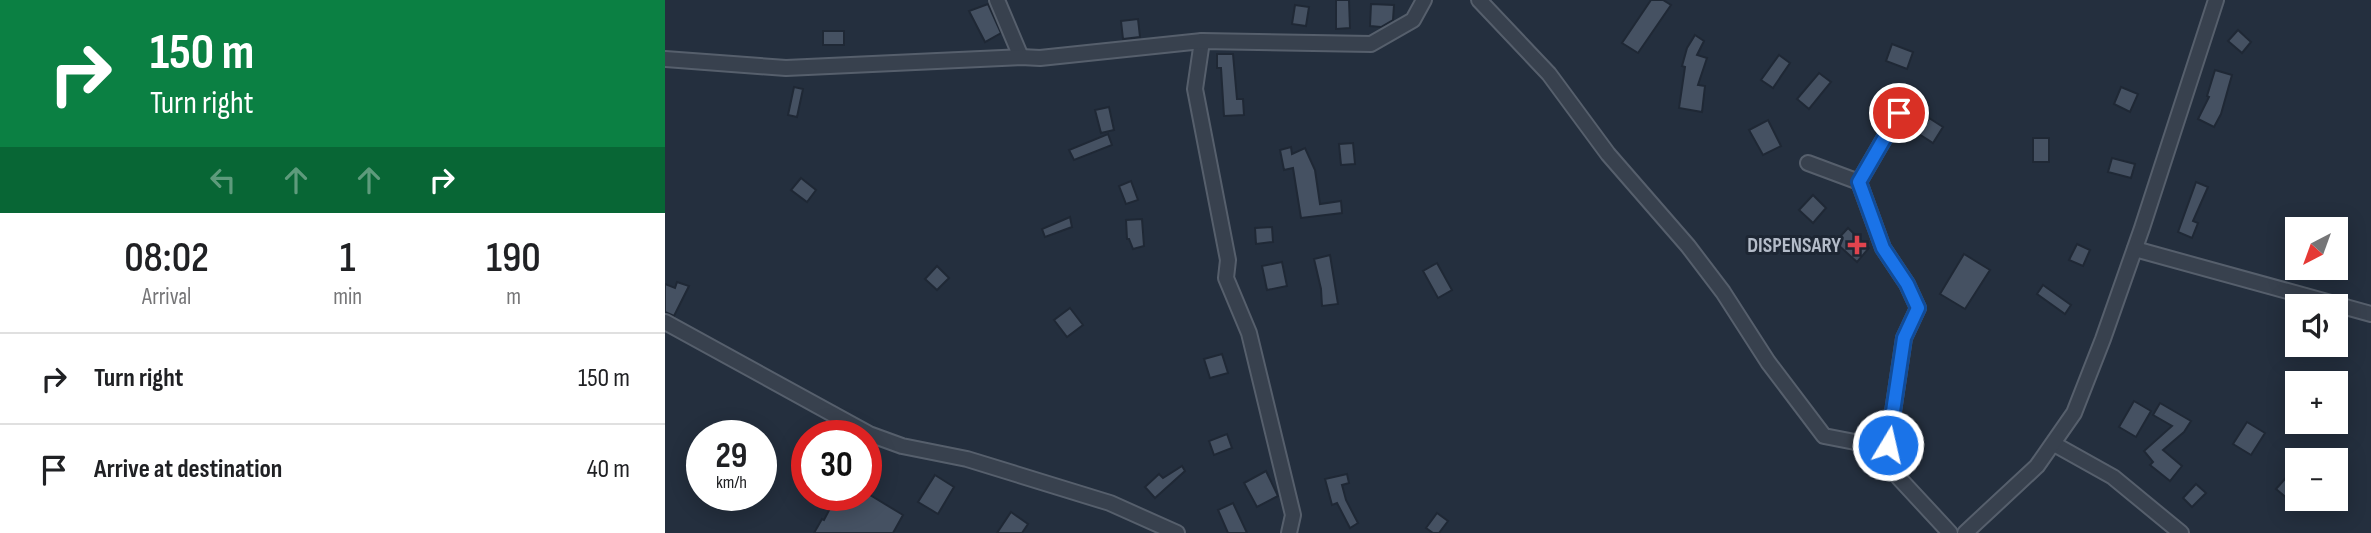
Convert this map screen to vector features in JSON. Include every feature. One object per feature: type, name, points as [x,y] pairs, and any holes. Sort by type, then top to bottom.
[{"type":"street","points":[[997,0],[1021,57]]},
{"type":"street","points":[[665,59],[786,68],[1040,58],[1202,41],[1371,44],[1413,20],[1424,0]]},
{"type":"street","points":[[1479,0],[1549,74],[1608,154],[1688,246],[1723,292],[1768,362],[1824,436],[1888,445]]},
{"type":"street","points":[[1965,533],[2037,466],[2074,412],[2135,249],[2216,0]]},
{"type":"street","points":[[1202,41],[1195,89],[1228,260],[1226,278],[1249,333],[1293,514],[1289,533]]},
{"type":"street","points":[[1859,182],[1899,113]]},
{"type":"street","points":[[1808,163],[1859,182],[1883,248],[1907,284],[1918,308],[1904,338],[1888,445],[1899,478],[1950,533]]},
{"type":"street","points":[[2135,249],[2371,314]]},
{"type":"street","points":[[665,323],[869,434],[902,446],[967,459],[1109,503],[1177,533]]},
{"type":"street","points":[[2053,444],[2113,477],[2181,533]]},
{"type":"building","points":[[1336,0],[1349,0],[1350,28],[1336,29]]},
{"type":"building","points":[[1651,0],[1663,0],[1671,5],[1638,53],[1622,43]]},
{"type":"building","points":[[988,4],[1001,33],[985,42],[969,11]]},
{"type":"building","points":[[1371,4],[1394,5],[1393,20],[1381,27],[1370,26]]},
{"type":"building","points":[[1295,5],[1309,7],[1306,26],[1292,24]]},
{"type":"building","points":[[1138,19],[1140,37],[1123,39],[1121,21]]},
{"type":"building","points":[[2238,30],[2251,42],[2242,53],[2228,41]]},
{"type":"building","points":[[823,31],[844,31],[844,45],[823,45]]},
{"type":"building","points":[[1695,35],[1704,41],[1697,55],[1707,58],[1698,85],[1705,86],[1702,112],[1679,108],[1685,67],[1682,66],[1687,48]]},
{"type":"building","points":[[1892,44],[1913,52],[1907,69],[1886,61]]},
{"type":"building","points":[[1217,54],[1233,54],[1237,99],[1243,99],[1244,115],[1224,116],[1221,68],[1217,68]]},
{"type":"building","points":[[1779,55],[1790,63],[1773,88],[1761,80]]},
{"type":"building","points":[[2215,70],[2232,75],[2221,114],[2214,127],[2198,119],[2209,97],[2207,96]]},
{"type":"building","points":[[1819,73],[1831,82],[1809,109],[1797,99]]},
{"type":"building","points":[[794,87],[803,89],[797,117],[788,115]]},
{"type":"building","points":[[2121,87],[2138,94],[2130,112],[2114,104]]},
{"type":"building","points":[[1109,107],[1114,130],[1101,133],[1095,110]]},
{"type":"building","points":[[1929,118],[1943,127],[1933,143],[1919,134]]},
{"type":"building","points":[[1768,120],[1781,146],[1763,155],[1749,130]]},
{"type":"building","points":[[1108,134],[1112,145],[1074,160],[1069,150]]},
{"type":"building","points":[[2033,138],[2049,138],[2049,162],[2033,162]]},
{"type":"building","points":[[1353,143],[1355,164],[1341,165],[1339,144]]},
{"type":"building","points":[[1291,147],[1292,154],[1305,148],[1315,170],[1320,204],[1341,201],[1342,213],[1301,218],[1293,168],[1284,170],[1280,150]]},
{"type":"building","points":[[2112,158],[2135,164],[2131,178],[2108,172]]},
{"type":"building","points":[[801,178],[816,190],[807,202],[791,190]]},
{"type":"building","points":[[1131,181],[1138,200],[1126,204],[1119,186]]},
{"type":"building","points":[[2196,182],[2208,187],[2193,221],[2198,223],[2192,238],[2178,232]]},
{"type":"building","points":[[1813,195],[1826,208],[1813,223],[1799,210]]},
{"type":"building","points":[[1070,217],[1072,227],[1045,237],[1042,229]]},
{"type":"building","points":[[1142,219],[1144,246],[1133,249],[1127,239],[1126,220]]},
{"type":"building","points":[[1272,227],[1273,242],[1256,244],[1255,228]]},
{"type":"building","points":[[1848,228],[1869,248],[1857,262],[1835,242]]},
{"type":"building","points":[[2077,244],[2090,250],[2083,266],[2069,260]]},
{"type":"building","points":[[1964,254],[1990,270],[1965,309],[1940,294]]},
{"type":"building","points":[[1330,255],[1338,304],[1322,306],[1314,259]]},
{"type":"building","points":[[1282,262],[1287,286],[1267,290],[1262,266]]},
{"type":"building","points":[[1437,263],[1452,290],[1438,298],[1423,271]]},
{"type":"building","points":[[937,266],[949,278],[937,290],[925,279]]},
{"type":"building","points":[[677,282],[689,286],[674,316],[665,312],[665,284],[675,288]]},
{"type":"building","points":[[2043,285],[2071,305],[2065,314],[2037,294]]},
{"type":"building","points":[[1070,308],[1083,325],[1067,337],[1054,320]]},
{"type":"building","points":[[1222,354],[1228,373],[1210,378],[1204,359]]},
{"type":"building","points":[[2134,401],[2151,411],[2136,437],[2119,427]]},
{"type":"building","points":[[2160,403],[2191,421],[2184,432],[2163,450],[2182,466],[2170,481],[2150,465],[2153,462],[2144,451],[2172,426],[2153,415]]},
{"type":"building","points":[[2247,422],[2265,433],[2251,455],[2233,444]]},
{"type":"building","points":[[1227,434],[1232,448],[1214,455],[1209,441]]},
{"type":"building","points":[[1182,466],[1185,471],[1155,498],[1145,487],[1159,474],[1163,478]]},
{"type":"building","points":[[1266,471],[1278,496],[1257,507],[1244,483]]},
{"type":"building","points":[[1347,474],[1349,483],[1342,485],[1346,500],[1358,523],[1350,528],[1337,503],[1332,505],[1325,479]]},
{"type":"building","points":[[935,475],[954,487],[938,514],[918,502]]},
{"type":"building","points":[[2285,479],[2285,497],[2276,489]]},
{"type":"building","points":[[2196,484],[2206,493],[2192,507],[2183,498]]},
{"type":"building","points":[[882,502],[903,515],[893,533],[814,533],[822,519],[824,520],[829,511],[882,511]]},
{"type":"building","points":[[1233,503],[1247,533],[1228,533],[1218,510]]},
{"type":"building","points":[[1011,512],[1028,524],[1022,533],[997,533]]},
{"type":"building","points":[[1437,513],[1448,521],[1439,533],[1433,533],[1426,528]]},
{"type":"place","name":"DISPENSARY","points":[[1857,245]]},
{"type":"route","points":[[1888,445],[1904,338],[1918,308],[1907,284],[1883,248],[1859,182],[1899,113]]}]
